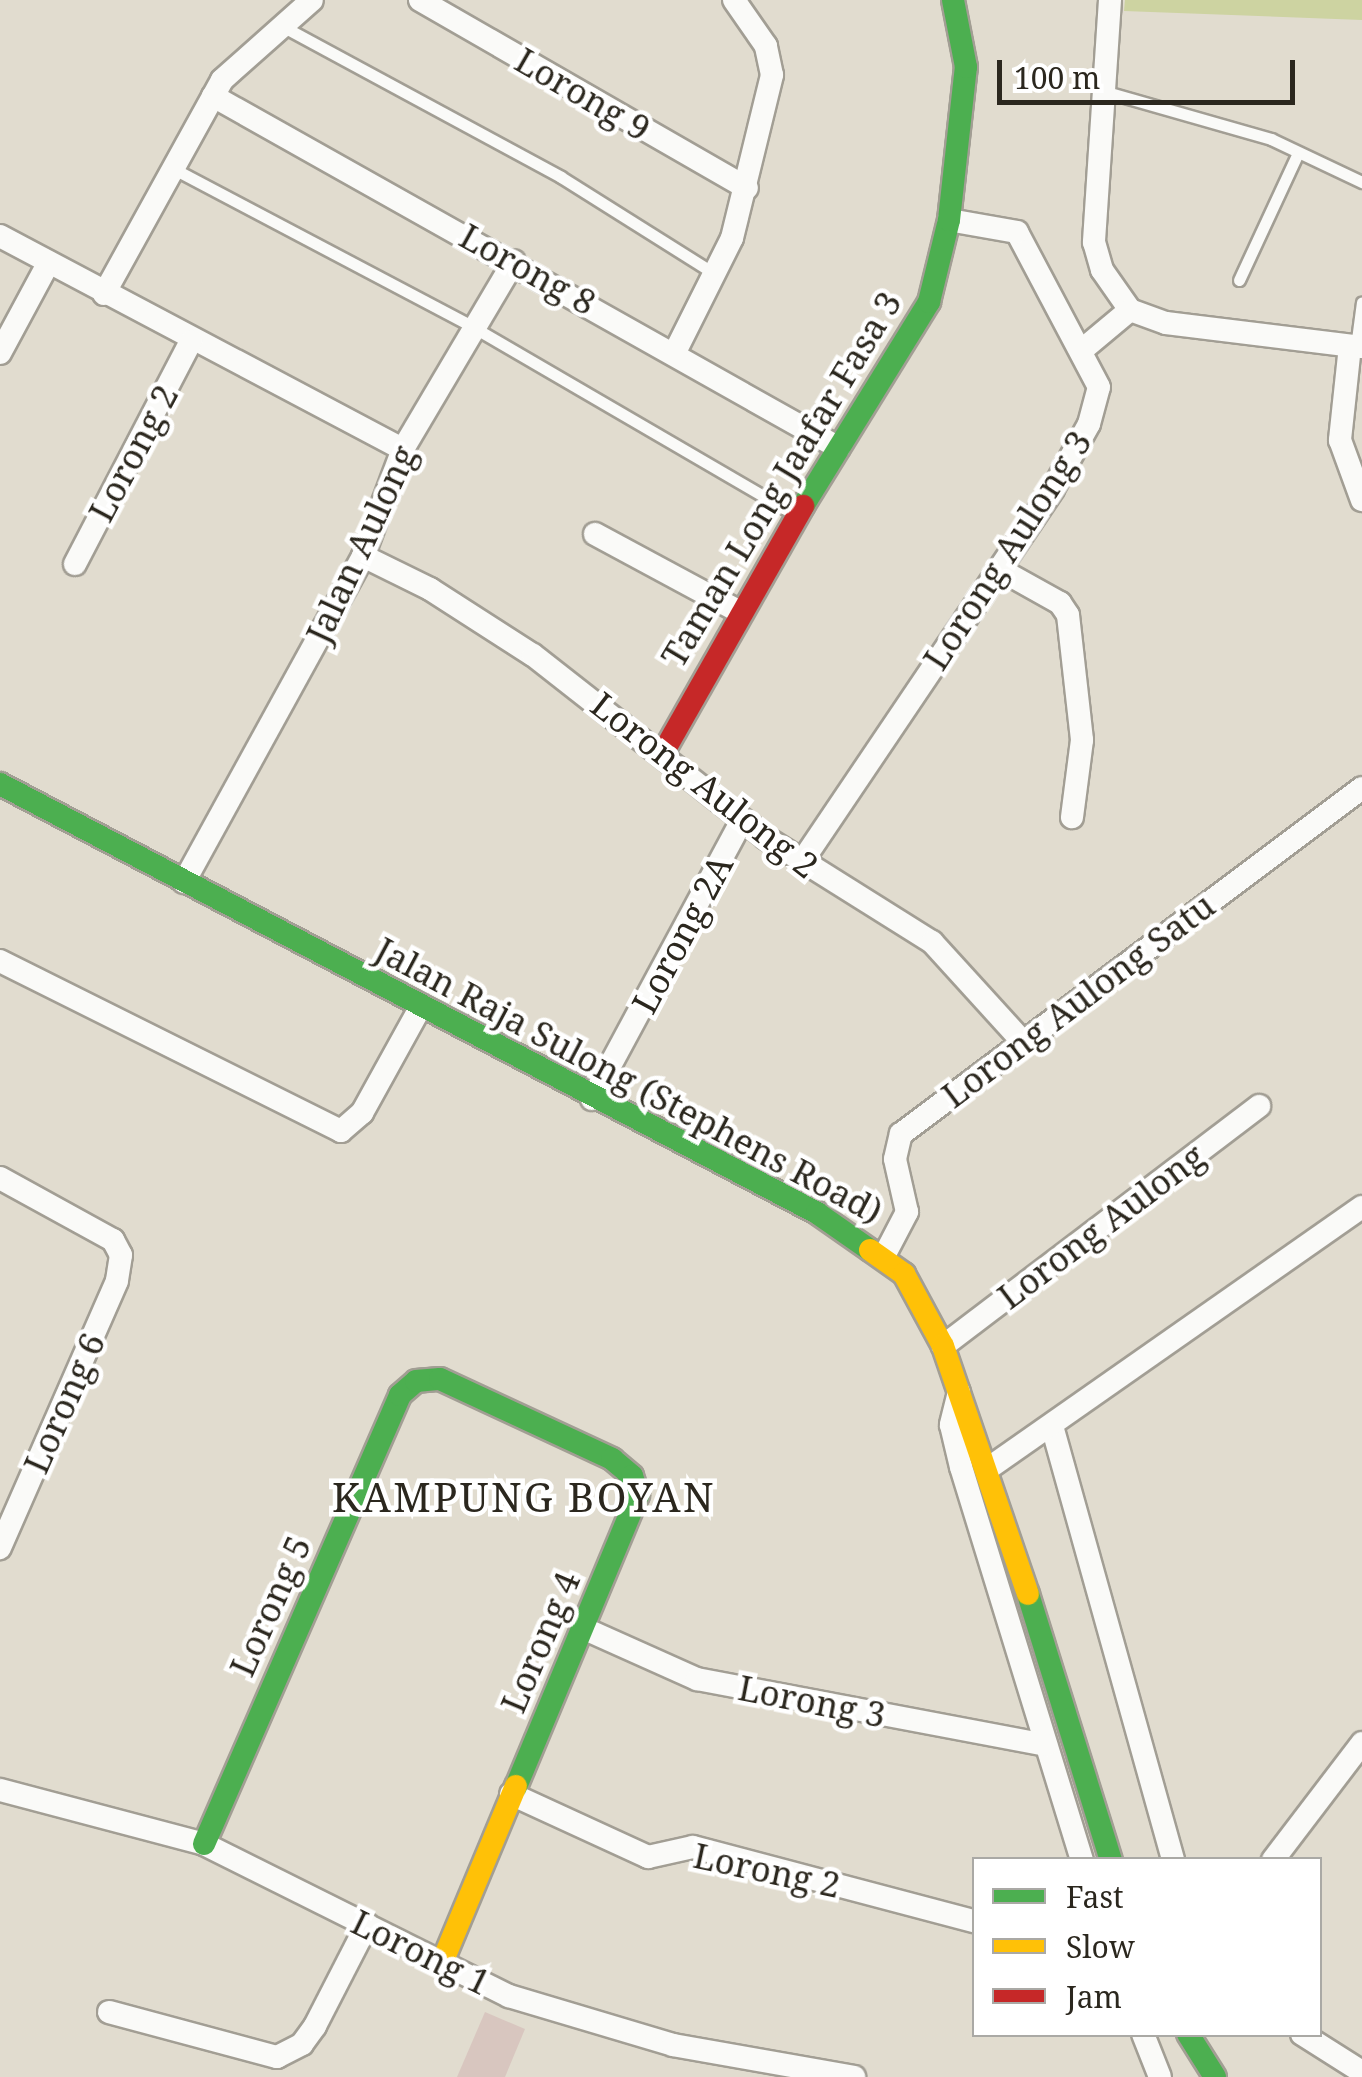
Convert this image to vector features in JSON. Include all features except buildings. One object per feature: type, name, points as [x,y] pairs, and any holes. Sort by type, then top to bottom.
[{"type":"street","points":[[104,294],[170,167],[233,65],[312,0]]},
{"type":"street","name":"Lorong 9","points":[[420,0],[746,188]]},
{"type":"street","points":[[675,352],[715,274],[746,188],[772,75],[766,46],[734,0]]},
{"type":"street","name":"Taman Long Jaafar Fasa 3","points":[[664,751],[738,611],[920,325],[949,220],[966,67],[954,0]]},
{"type":"street","points":[[1110,0],[1094,242],[1102,270],[1130,310],[1166,323],[1356,347],[1340,440],[1362,500]]},
{"type":"street","name":"Lorong 8","points":[[213,96],[514,261],[839,448]]},
{"type":"street","name":"Lorong Aulong 3","points":[[801,863],[1089,424],[1099,387],[1018,232],[949,220]]},
{"type":"street","points":[[0,236],[191,341],[404,449]]},
{"type":"street","name":"Jalan Aulong","points":[[184,882],[363,556],[404,449],[514,261]]},
{"type":"street","points":[[0,353],[49,262]]},
{"type":"street","points":[[1082,350],[1130,310]]},
{"type":"street","name":"Lorong 2","points":[[74,564],[191,341]]},
{"type":"street","points":[[595,534],[738,611]]},
{"type":"street","name":"Lorong Aulong 2","points":[[363,556],[519,645],[664,751],[742,821],[801,863],[932,942],[1023,1042]]},
{"type":"street","points":[[998,568],[1060,603],[1068,616],[1082,740],[1072,818]]},
{"type":"street","name":"Jalan Raja Sulong (Stephens Road)","points":[[0,784],[592,1099],[818,1213],[884,1256],[922,1299],[989,1468],[1110,1857]]},
{"type":"street","name":"Lorong Aulong Satu","points":[[884,1256],[907,1212],[894,1159],[901,1134],[1362,788]]},
{"type":"street","name":"Lorong 2A","points":[[592,1099],[742,821]]},
{"type":"street","points":[[0,961],[341,1131],[362,1114],[420,1008]]},
{"type":"street","name":"Lorong Aulong","points":[[943,1346],[1259,1106]]},
{"type":"street","name":"Lorong 6","points":[[0,1178],[112,1240],[121,1255],[117,1281],[0,1548]]},
{"type":"street","points":[[989,1468],[1362,1207]]},
{"type":"street","name":"Lorong 4","points":[[400,1395],[416,1381],[440,1379],[612,1459],[632,1476],[638,1495],[585,1630],[511,1794],[441,1965]]},
{"type":"street","points":[[960,1392],[951,1425],[961,1467],[1081,1857]]},
{"type":"street","name":"Lorong 5","points":[[204,1844],[400,1395]]},
{"type":"street","points":[[1052,1426],[1172,1857]]},
{"type":"street","name":"Lorong 3","points":[[585,1630],[697,1679],[1046,1745]]},
{"type":"street","points":[[1275,1857],[1362,1742]]},
{"type":"street","name":"Lorong 1","points":[[0,1790],[204,1844],[509,1996],[674,2045],[854,2077]]},
{"type":"street","name":"Lorong 2","points":[[511,1794],[648,1857],[693,1847],[972,1920]]},
{"type":"street","points":[[109,2012],[277,2057],[302,2044],[315,2026],[367,1925]]},
{"type":"street","points":[[1145,2037],[1160,2077]]},
{"type":"street","points":[[1190,2037],[1215,2077]]},
{"type":"street","points":[[1307,2037],[1362,2072]]},
{"type":"lane","points":[[282,26],[561,177],[715,274]]},
{"type":"lane","points":[[1103,91],[1130,94],[1298,152],[1362,182]]},
{"type":"lane","points":[[1238,280],[1298,152]]},
{"type":"lane","points":[[170,167],[473,327],[798,516]]},
{"type":"lane","points":[[1356,347],[1362,302]]},
{"type":"green space","points":[[1125,0],[1362,0],[1362,20],[1124,11]]},
{"type":"traffic: fast","points":[[803,506],[929,302],[949,220],[966,67],[953,0]]},
{"type":"traffic: fast","points":[[0,784],[817,1213],[870,1250]]},
{"type":"traffic: fast","points":[[204,1844],[400,1395],[416,1381],[440,1379],[612,1459],[632,1476],[638,1495],[516,1786]]},
{"type":"traffic: fast","points":[[1028,1594],[1110,1857]]},
{"type":"traffic: fast","points":[[1190,2037],[1215,2077]]},
{"type":"traffic: slow","points":[[870,1250],[904,1274],[943,1346],[1028,1594]]},
{"type":"traffic: slow","points":[[441,1965],[516,1786]]},
{"type":"traffic: jam","points":[[664,751],[803,506]]},
{"type":"district","name":"KAMPUNG BOYAN","points":[[524,1497]]}]
